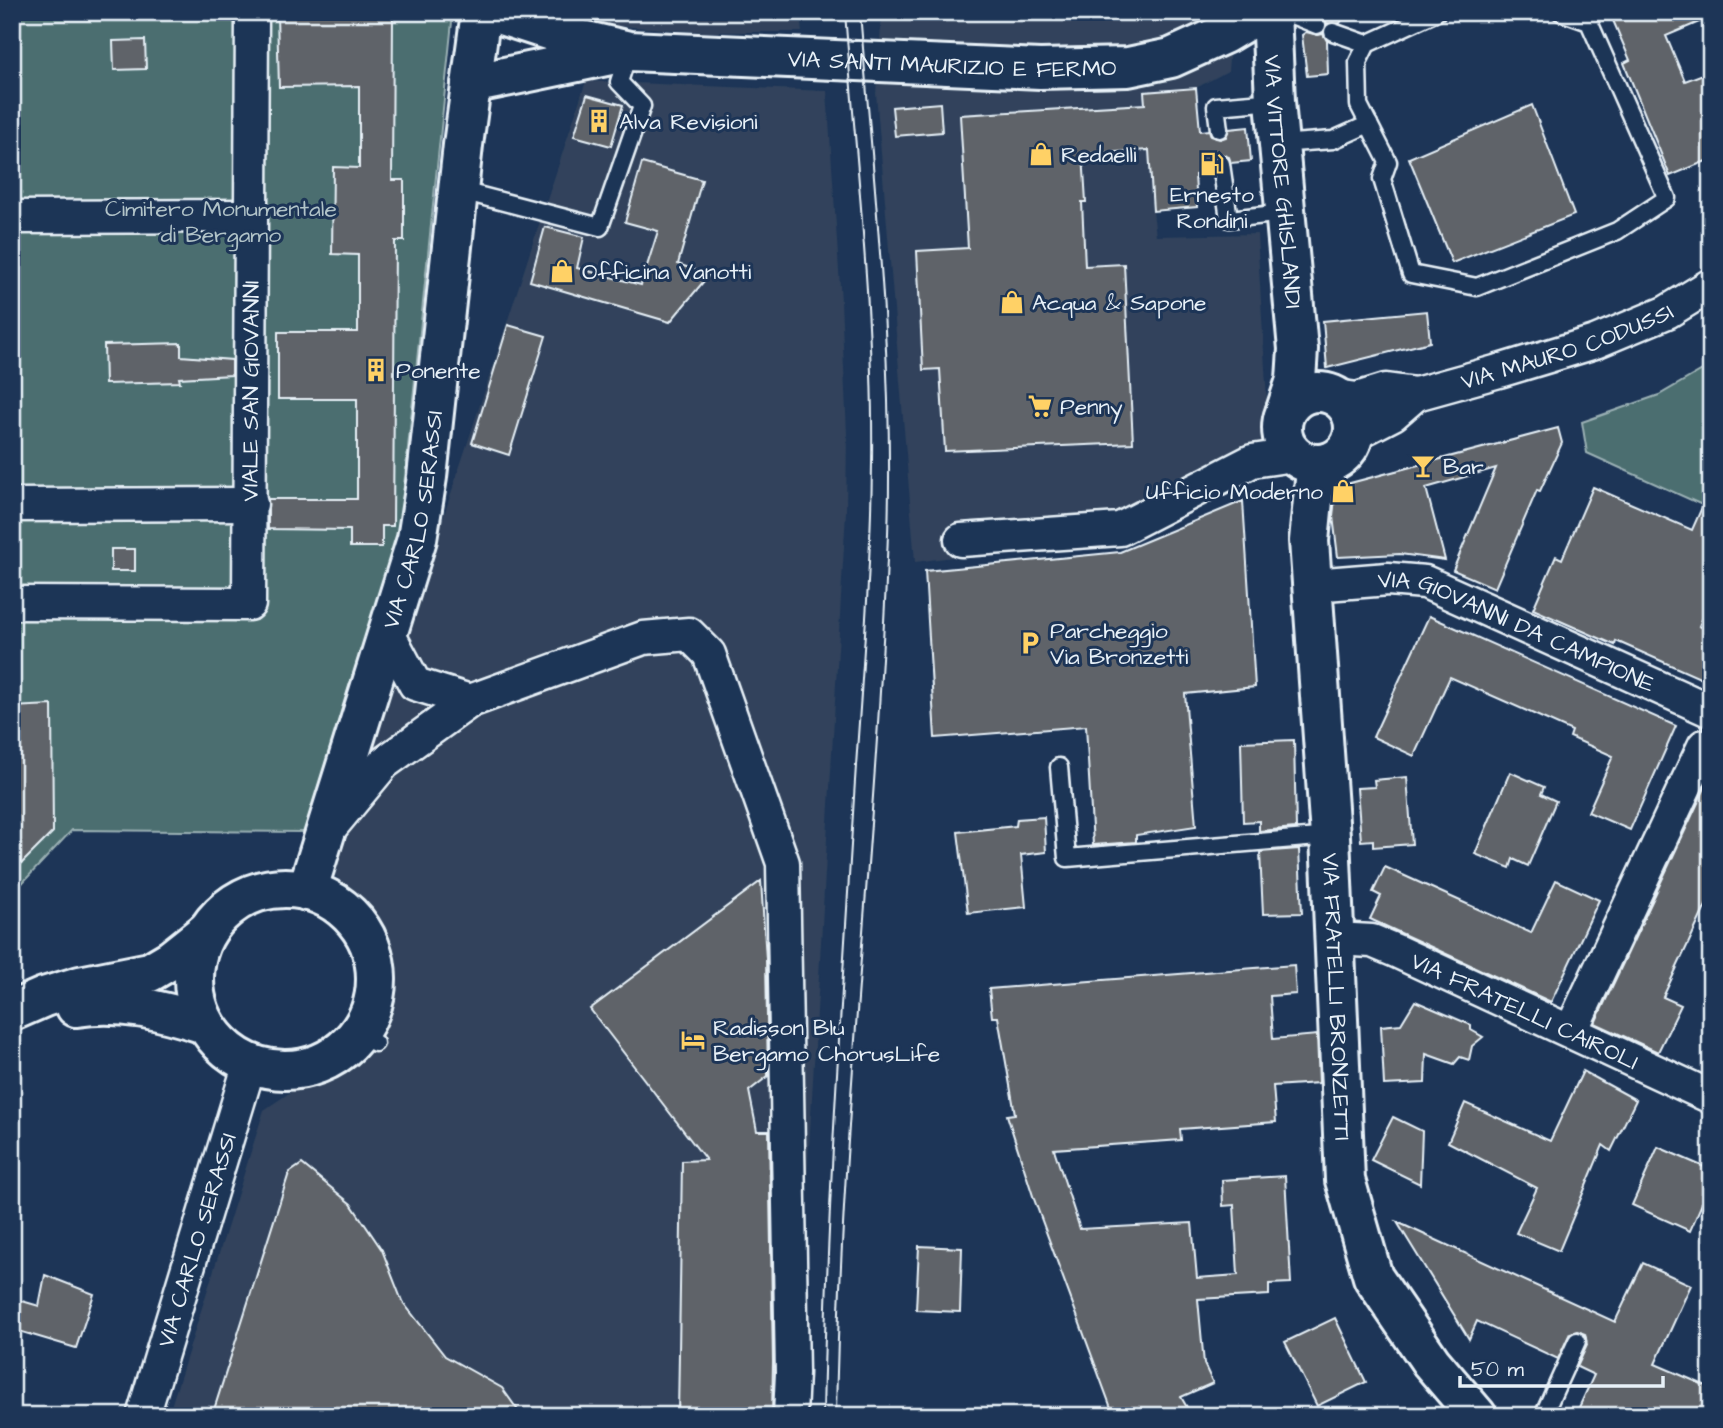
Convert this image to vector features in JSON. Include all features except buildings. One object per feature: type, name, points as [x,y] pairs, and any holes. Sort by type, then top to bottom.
[{"type":"street","name":"VIALE SAN GIOVANNI","points":[[12,603],[249,604],[252,12]]},
{"type":"street","name":"VIA CARLO SERASSI","points":[[307,891],[417,539],[427,477],[458,190],[481,12]]},
{"type":"street","name":"VIA SANTI MAURIZIO E FERMO","points":[[492,12],[565,35],[629,51],[1040,69],[1128,67],[1171,58],[1224,34],[1261,12]]},
{"type":"street","name":"VIA VITTORE GHISLANDI","points":[[1271,12],[1278,144],[1298,349],[1296,380],[1307,440],[1353,416],[1343,401],[1312,380],[1298,349]]},
{"type":"street","name":"VIA SANTI MAURIZIO E FERMO","points":[[471,85],[629,51]]},
{"type":"street","points":[[12,216],[251,216]]},
{"type":"street","name":"VIA MAURO CODUSSI","points":[[1333,395],[1357,399],[1386,390],[1416,394],[1595,342],[1667,312],[1711,285]]},
{"type":"street","points":[[961,540],[1120,528],[1252,461],[1272,440],[1307,440],[1300,396],[1310,392],[1333,395]]},
{"type":"street","name":"VIA MAURO CODUSSI","points":[[1307,440],[1393,414],[1416,394]]},
{"type":"street","name":"VIA FRATELLI BRONZETTI","points":[[1307,440],[1292,481],[1295,514],[1309,541],[1313,585],[1335,939],[1345,1180],[1373,1277],[1431,1362],[1477,1416]]},
{"type":"street","points":[[12,505],[251,503]]},
{"type":"street","name":"VIA GIOVANNI DA CAMPIONE","points":[[1313,585],[1388,579],[1425,582],[1711,711]]},
{"type":"street","points":[[327,832],[384,763],[470,701],[643,638],[689,634],[709,654],[783,863],[792,1373],[790,1416]]},
{"type":"street","points":[[389,635],[415,684],[470,701]]},
{"type":"street","points":[[1571,1031],[1704,746]]},
{"type":"street","points":[[12,1011],[80,986],[150,972],[206,932],[223,912],[243,898],[277,888],[307,891],[335,902],[357,923],[374,961],[375,992],[366,1020],[366,1038],[309,1067],[279,1070],[250,1063],[226,1049],[205,1024],[197,1005],[194,975],[198,950],[206,932]]},
{"type":"street","name":"VIA FRATELLI CAIROLI","points":[[1335,939],[1372,941],[1711,1097]]},
{"type":"street","points":[[12,1020],[72,1007],[121,1005],[148,1007],[205,1024]]},
{"type":"street","name":"VIA CARLO SERASSI","points":[[143,1416],[250,1063]]},
{"type":"lane","points":[[1284,12],[1317,25]]},
{"type":"lane","points":[[1437,12],[1367,44],[1358,62],[1359,105],[1388,162],[1382,179],[1411,274],[1477,287],[1617,231],[1667,198],[1589,22],[1561,12]]},
{"type":"lane","points":[[1333,32],[1367,44]]},
{"type":"lane","points":[[458,190],[600,227],[642,106],[619,82],[629,51]]},
{"type":"lane","points":[[1219,130],[1216,106],[1275,101]]},
{"type":"lane","points":[[1278,144],[1333,140],[1369,124]]},
{"type":"lane","points":[[1221,164],[1229,219],[1284,213]]},
{"type":"lane","points":[[1059,767],[1067,858],[1329,836]]},
{"type":"lane","points":[[1543,1416],[1577,1340]]},
{"type":"shaded area","points":[[592,12],[828,12],[828,16],[800,15],[802,32],[703,32],[603,25],[596,20]]},
{"type":"shaded area","points":[[882,12],[1233,12],[1228,71],[1196,88],[1144,92],[1153,211],[1156,236],[1257,234],[1271,468],[1121,535],[915,562],[876,93]]},
{"type":"shaded area","points":[[586,81],[827,91],[841,301],[847,434],[846,512],[805,1218],[800,1416],[168,1416],[264,1110],[295,1089],[337,1072],[382,1037],[393,995],[388,945],[367,904],[332,873],[439,530]]},
{"type":"green space","name":"Cimitero Monumentale di Bergamo","points":[[12,12],[453,12],[400,525],[304,832],[72,830],[12,894]]},
{"type":"green space","points":[[1711,365],[1711,509],[1587,453],[1582,422],[1659,395]]},
{"type":"tram line","points":[[823,1416],[831,1178],[868,582],[872,463],[867,294],[845,12]]},
{"type":"tram line","points":[[836,1416],[845,1195],[876,754],[888,534],[885,338],[860,12]]},
{"type":"place","name":"Alva Revisioni","points":[[599,121]]},
{"type":"place","name":"Redaelli","points":[[1041,154]]},
{"type":"place","name":"Ernesto Rondini","points":[[1212,164]]},
{"type":"place","name":"Officina Vanotti","points":[[562,271]]},
{"type":"place","name":"Acqua & Sapone","points":[[1012,302]]},
{"type":"place","name":"Ponente","points":[[376,370]]},
{"type":"place","name":"Penny","points":[[1040,406]]},
{"type":"place","name":"Bar","points":[[1423,466]]},
{"type":"place","name":"Ufficio Moderno","points":[[1343,491]]},
{"type":"place","name":"Parcheggio Via Bronzetti","points":[[1030,643]]},
{"type":"place","name":"Radisson Blu Bergamo ChorusLife","points":[[693,1040]]}]
